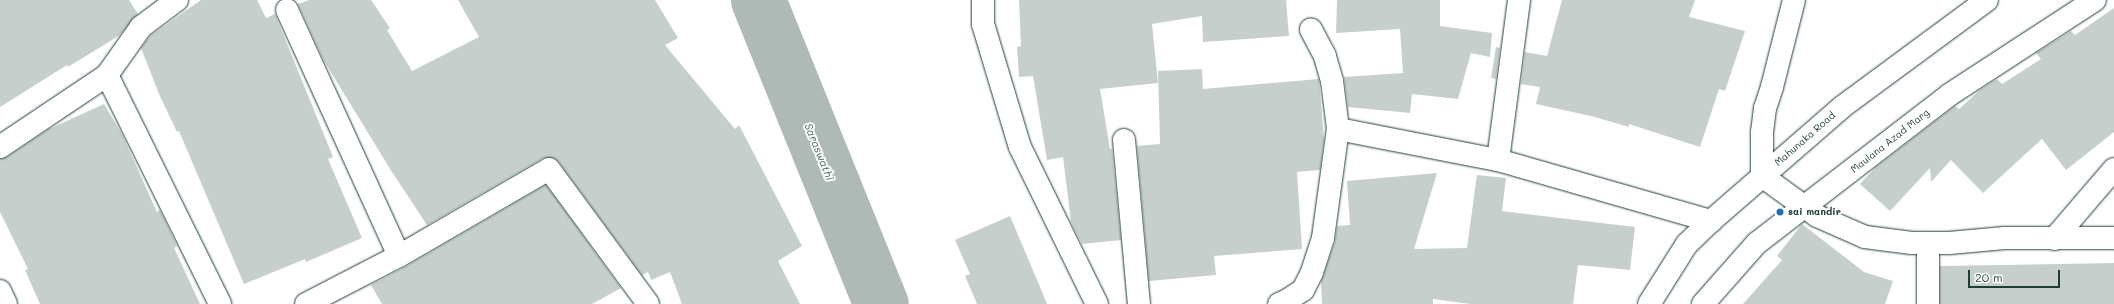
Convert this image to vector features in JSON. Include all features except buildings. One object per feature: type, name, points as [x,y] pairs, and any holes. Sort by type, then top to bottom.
[{"type":"street","points":[[0,147],[107,75],[141,27],[177,0]]},
{"type":"street","points":[[983,0],[983,24],[1020,147],[1096,304]]},
{"type":"street","points":[[1498,160],[1519,0]]},
{"type":"street","points":[[1794,0],[1772,87],[1765,108],[1762,132],[1762,176],[1817,216],[1865,237],[1912,243],[2005,238],[2114,238]]},
{"type":"street","name":"Mahunaka Road","points":[[1649,304],[1688,244],[1711,221],[1842,107],[1987,0]]},
{"type":"street","name":"Maulana Azad Marg","points":[[1703,304],[1757,244],[1804,207],[1949,95],[2095,0]]},
{"type":"street","points":[[287,10],[399,256]]},
{"type":"street","points":[[1279,304],[1303,290],[1312,272],[1323,238],[1338,129],[1332,81],[1327,62],[1311,30]]},
{"type":"street","points":[[107,75],[220,304]]},
{"type":"street","points":[[1338,129],[1498,160],[1711,221]]},
{"type":"street","points":[[1124,140],[1139,304]]},
{"type":"street","points":[[306,304],[399,256],[549,169],[648,304]]},
{"type":"street","points":[[2054,239],[2114,169]]},
{"type":"street","points":[[1928,243],[1928,304]]},
{"type":"street","points":[[0,291],[6,304]]},
{"type":"waterway","name":"Saraswathi","points":[[758,0],[881,304]]},
{"type":"place","name":"sai mandir","points":[[1780,212]]}]
